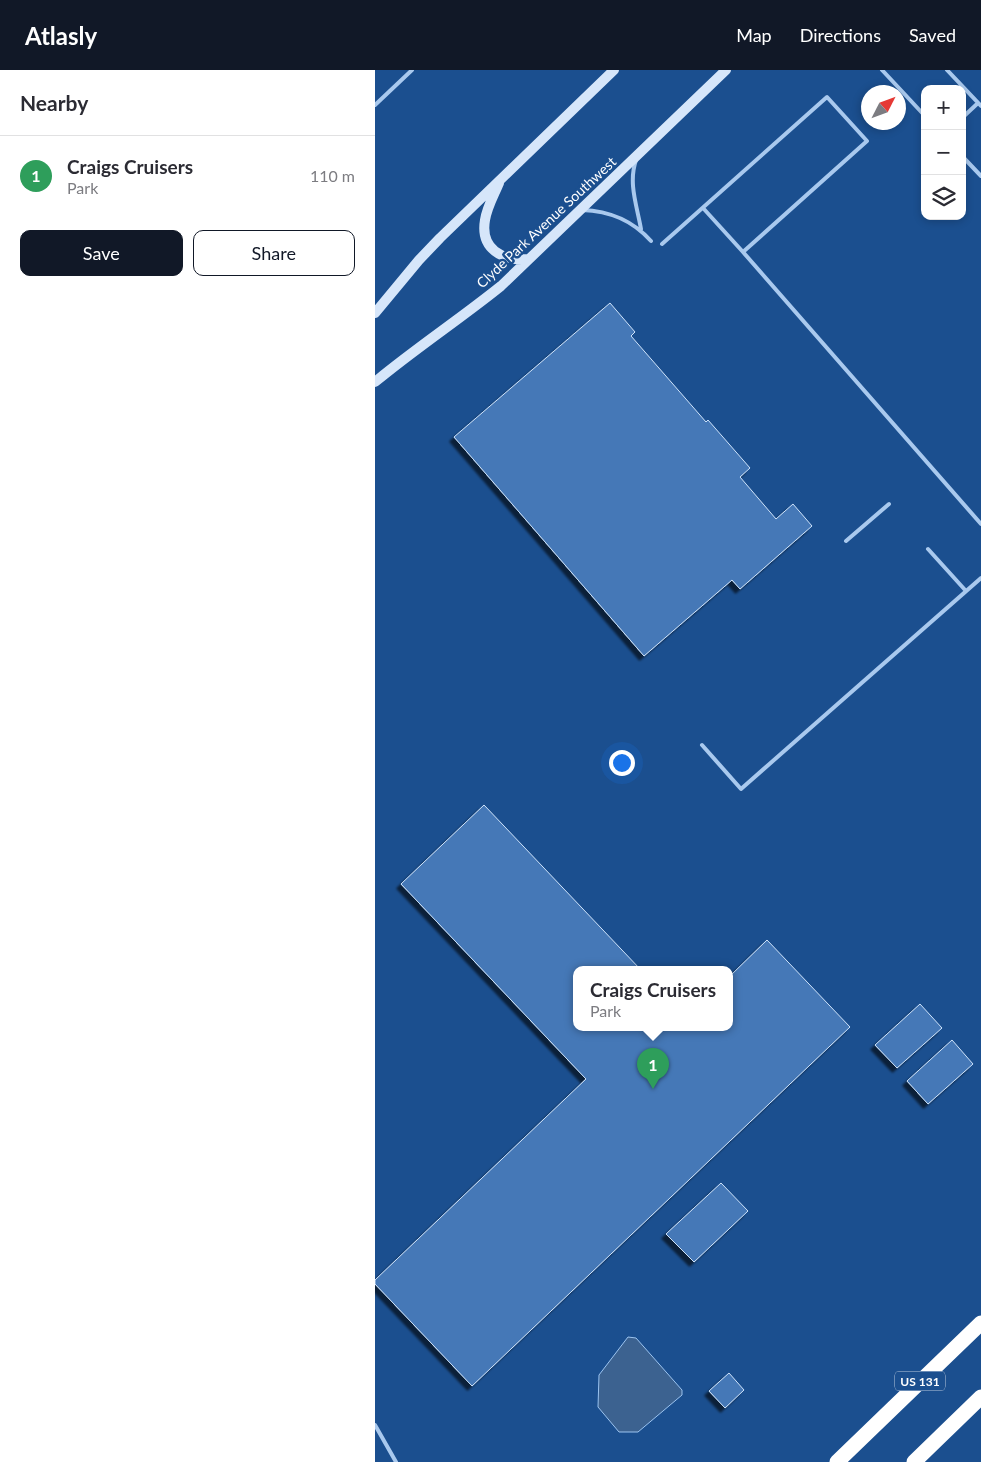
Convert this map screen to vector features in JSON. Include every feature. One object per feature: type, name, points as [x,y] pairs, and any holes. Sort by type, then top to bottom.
[{"type":"highway","name":"US 131","points":[[837,1462],[981,1323]]},
{"type":"highway","points":[[914,1462],[981,1397]]},
{"type":"highway","points":[[832,1462],[860,1440]]},
{"type":"main road","points":[[375,313],[419,260],[501,178],[614,70]]},
{"type":"main road","name":"Clyde Park Avenue Southwest","points":[[375,382],[501,286],[726,70]]},
{"type":"main road","points":[[501,178],[486,214],[484,221],[485,234],[489,246],[498,254],[505,258],[528,259]]},
{"type":"lane","points":[[375,105],[412,70]]},
{"type":"lane","points":[[881,70],[921,112]]},
{"type":"lane","points":[[947,70],[980,104],[966,115]]},
{"type":"lane","points":[[662,244],[827,97],[867,141],[743,252]]},
{"type":"lane","points":[[639,152],[632,186],[641,229]]},
{"type":"lane","points":[[966,160],[981,176]]},
{"type":"lane","points":[[703,208],[981,524]]},
{"type":"lane","points":[[580,210],[609,214],[621,218],[641,229],[651,241]]},
{"type":"lane","points":[[846,541],[889,504]]},
{"type":"lane","points":[[928,549],[966,591]]},
{"type":"lane","points":[[702,745],[741,789],[981,578]]},
{"type":"lane","points":[[375,1425],[396,1462]]},
{"type":"water","points":[[628,1337],[636,1338],[682,1390],[682,1395],[638,1432],[619,1432],[598,1407],[599,1375]]},
{"type":"building","points":[[610,303],[635,332],[631,336],[706,422],[708,420],[750,468],[740,477],[776,519],[793,504],[812,526],[740,589],[732,580],[644,656],[454,437]]},
{"type":"building","points":[[484,805],[637,966],[573,966],[573,1031],[733,1031],[733,973],[767,940],[850,1027],[472,1386],[375,1284],[375,1280],[586,1079],[401,884]]},
{"type":"building","points":[[920,1004],[942,1028],[897,1068],[875,1045]]},
{"type":"building","points":[[952,1040],[973,1064],[928,1104],[907,1081]]},
{"type":"building","points":[[721,1183],[748,1211],[694,1262],[666,1234]]},
{"type":"building","points":[[729,1373],[744,1390],[725,1408],[709,1391]]},
{"type":"place","name":"Craigs Cruisers","points":[[653,1089]]}]
